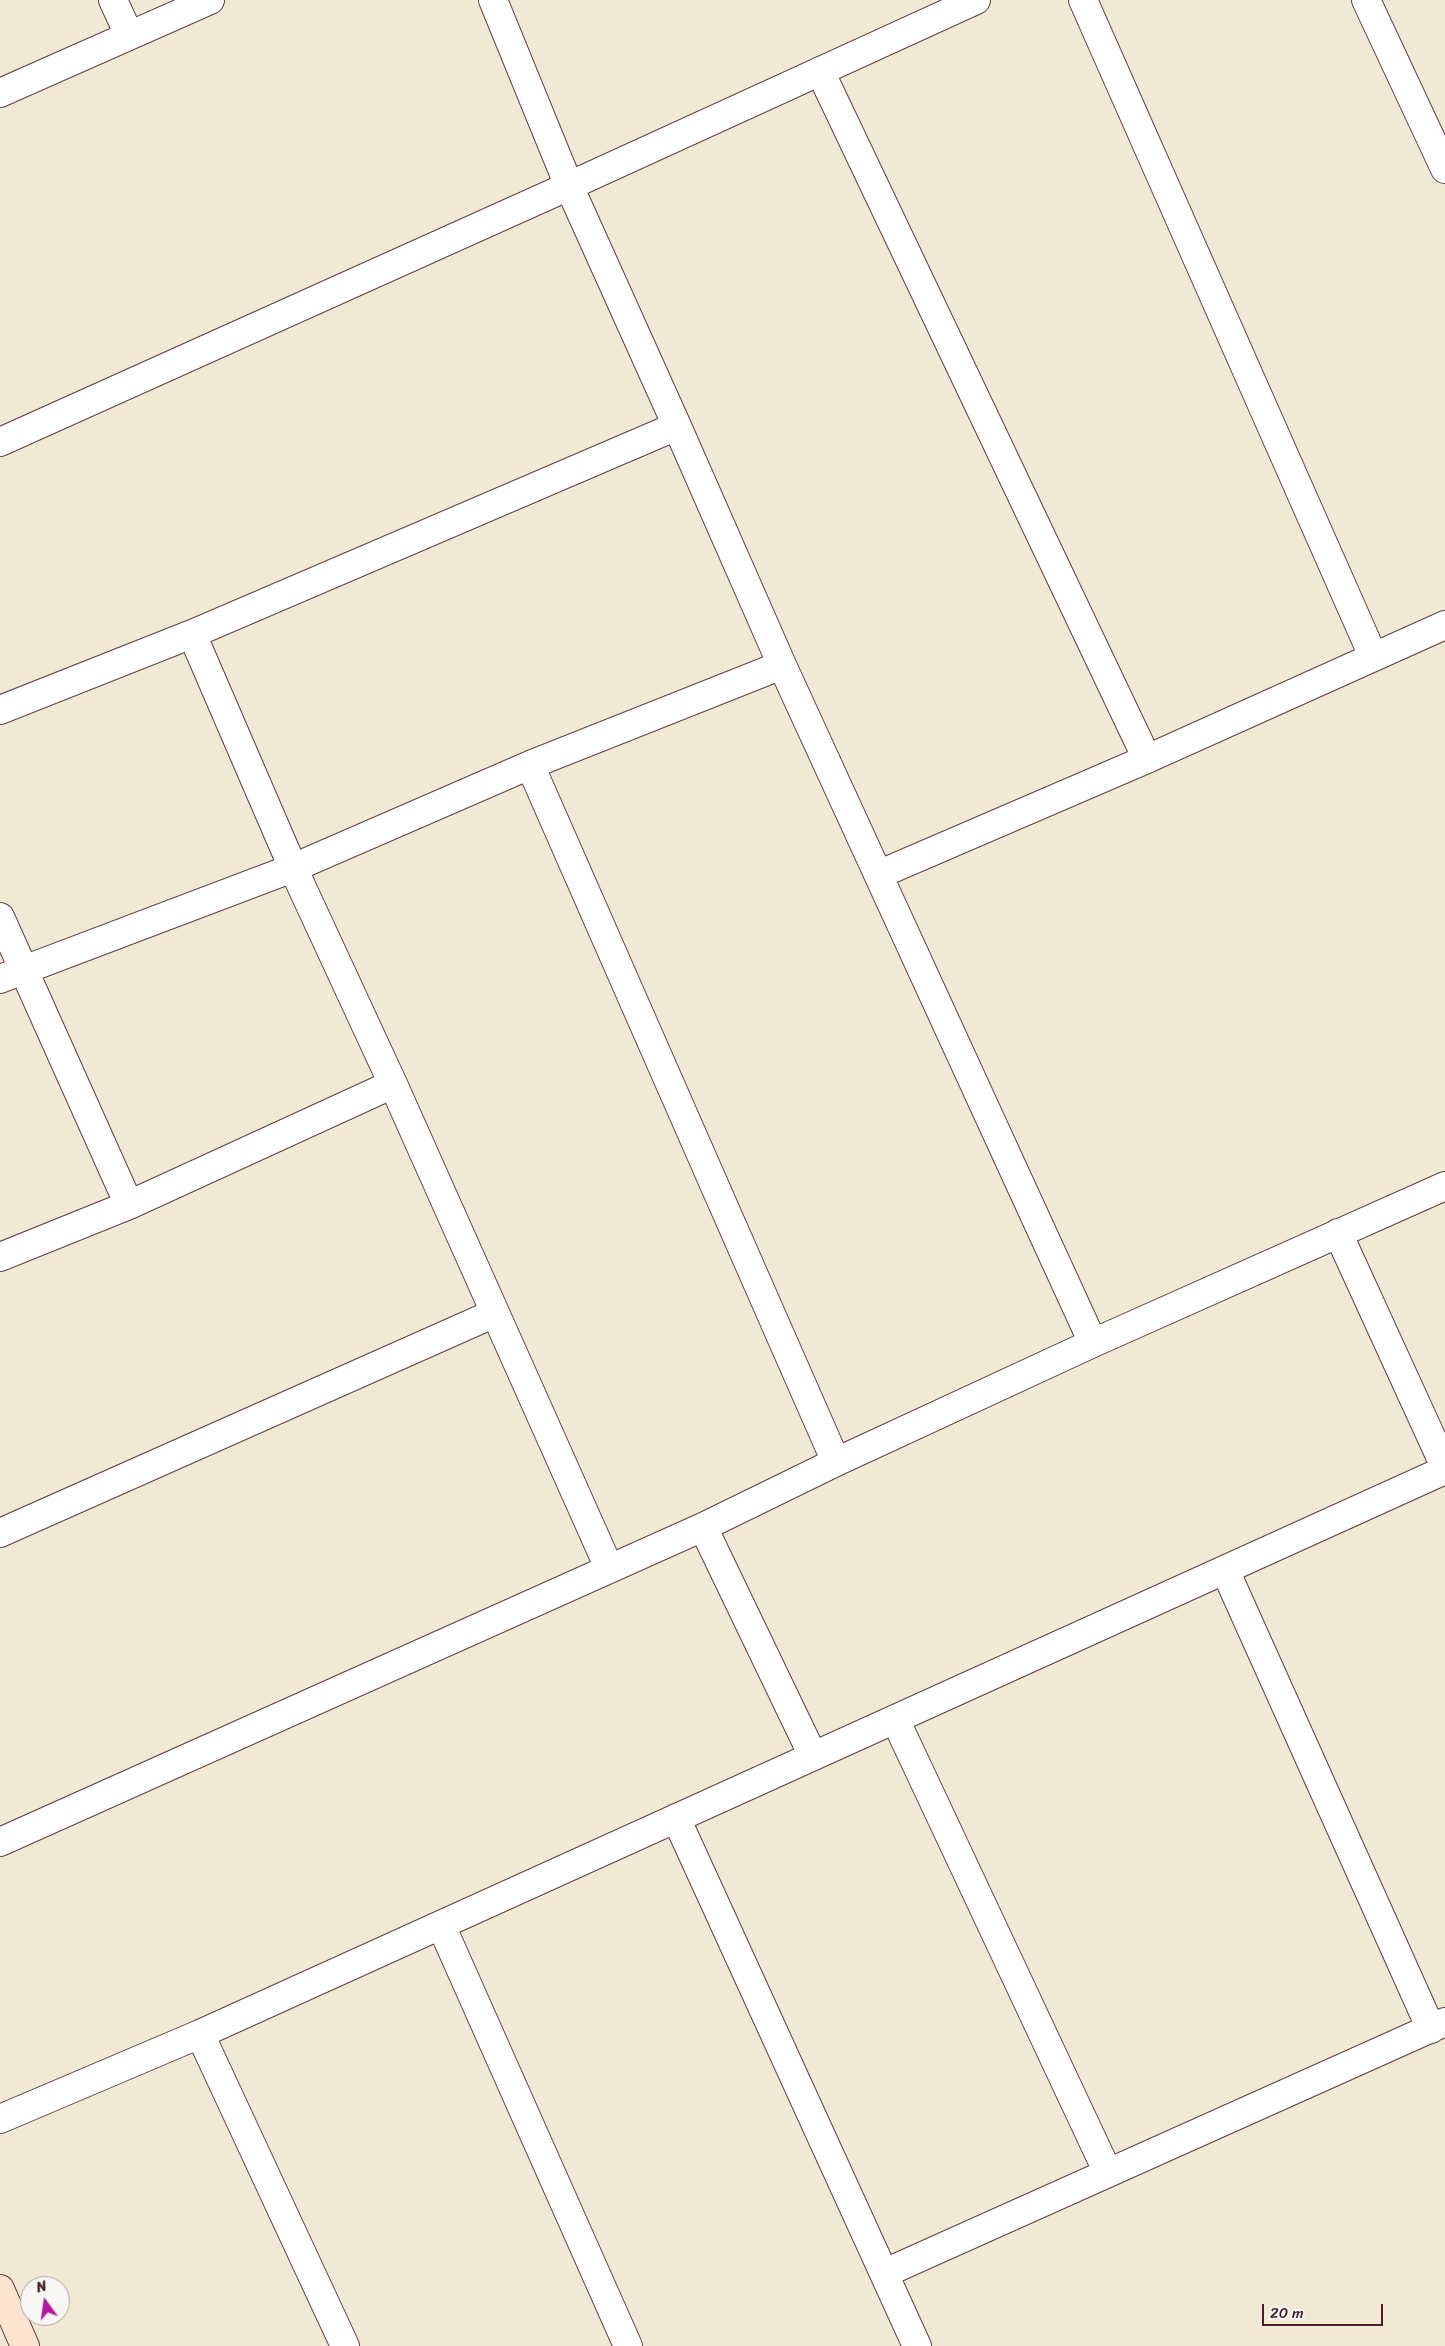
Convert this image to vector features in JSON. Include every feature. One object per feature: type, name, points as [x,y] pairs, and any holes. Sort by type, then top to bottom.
[{"type":"street","points":[[113,0],[129,35]]},
{"type":"street","points":[[0,93],[210,0]]},
{"type":"street","points":[[493,0],[569,186],[678,426],[782,665],[880,874],[1093,1343]]},
{"type":"street","points":[[0,442],[569,186],[976,0]]},
{"type":"street","points":[[1083,0],[1373,656]]},
{"type":"street","points":[[1366,0],[1445,169]]},
{"type":"street","points":[[820,71],[1147,759]]},
{"type":"street","points":[[0,710],[192,634],[678,426]]},
{"type":"street","points":[[880,874],[1147,759],[1445,625]]},
{"type":"street","points":[[192,634],[293,868],[393,1084],[609,1568]]},
{"type":"street","points":[[0,979],[293,868],[530,765],[782,665]]},
{"type":"street","points":[[530,765],[836,1462]]},
{"type":"street","points":[[0,917],[129,1205]]},
{"type":"street","points":[[0,1256],[129,1205],[393,1084]]},
{"type":"street","points":[[0,1842],[609,1568],[703,1528],[836,1462],[1093,1343],[1445,1186]]},
{"type":"street","points":[[0,2119],[200,2034],[1225,1570],[1445,1468],[1338,1233]]},
{"type":"street","points":[[0,1533],[495,1313]]},
{"type":"street","points":[[703,1528],[814,1756]]},
{"type":"street","points":[[884,2273],[1438,2025],[1225,1570]]},
{"type":"street","points":[[894,1719],[1108,2173]]},
{"type":"street","points":[[676,1818],[916,2346]]},
{"type":"street","points":[[441,1925],[628,2346]]},
{"type":"street","points":[[200,2034],[344,2346]]},
{"type":"street","points":[[0,2289],[26,2346]]}]
